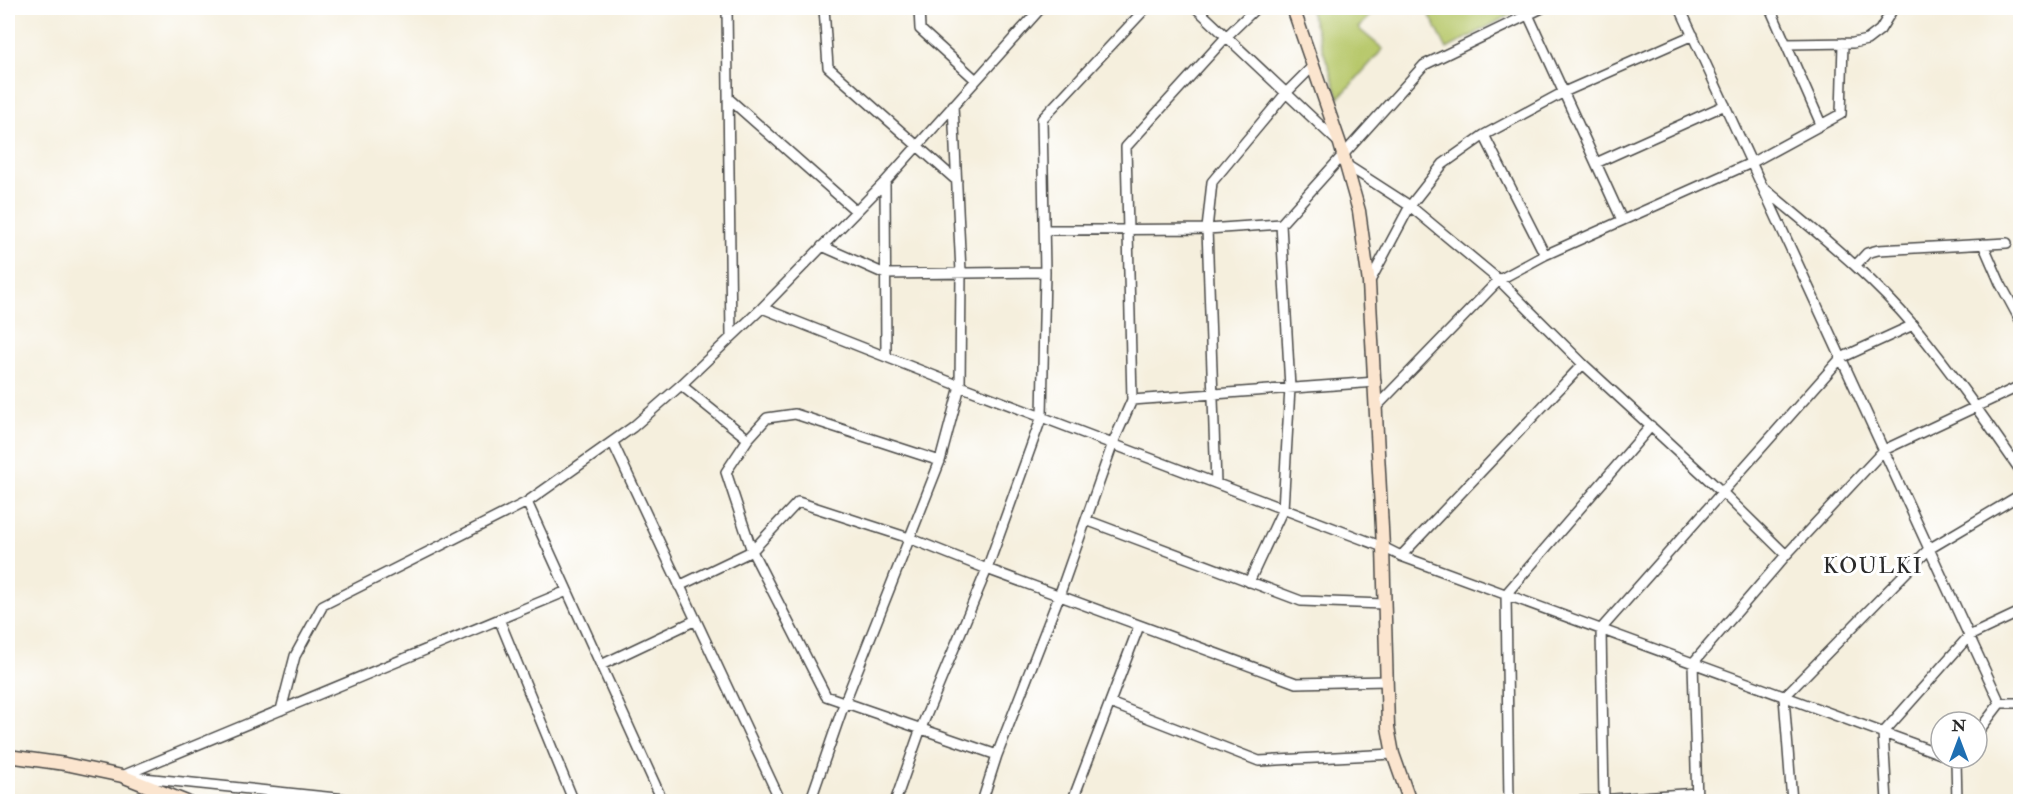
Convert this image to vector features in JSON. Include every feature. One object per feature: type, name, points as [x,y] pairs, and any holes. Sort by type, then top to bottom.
[{"type":"main road","points":[[1293,8],[1343,154],[1359,211],[1369,283],[1376,382],[1388,727],[1392,754],[1410,801]]},
{"type":"main road","points":[[8,756],[122,776],[187,801]]},
{"type":"street","points":[[727,8],[731,337]]},
{"type":"street","points":[[824,8],[828,67],[957,181]]},
{"type":"street","points":[[919,8],[920,29],[976,80]]},
{"type":"street","points":[[281,710],[295,656],[323,605],[527,502],[613,443],[681,385],[762,308],[885,182],[1041,8]]},
{"type":"street","points":[[895,801],[921,728],[987,569],[1042,416],[1045,273],[1042,119],[1146,8]]},
{"type":"street","points":[[1196,8],[1287,92],[1343,154],[1499,280],[1583,364],[1722,492],[1786,555]]},
{"type":"street","points":[[982,801],[997,755],[1059,596],[1113,443],[1132,400],[1126,147],[1227,36],[1256,8]]},
{"type":"street","points":[[1044,230],[1128,231],[1281,224],[1425,65],[1527,10],[1542,8]]},
{"type":"street","points":[[1680,8],[2000,704]]},
{"type":"street","points":[[1770,8],[1821,124]]},
{"type":"street","points":[[1786,44],[1853,43],[1867,39],[1880,30],[1892,12],[1892,8]]},
{"type":"street","points":[[1527,10],[1622,220]]},
{"type":"street","points":[[1369,283],[1410,206],[1443,164],[1484,135],[1564,92],[1693,35]]},
{"type":"street","points":[[1376,407],[1499,280],[1545,255],[1751,163],[1841,114],[1843,43]]},
{"type":"street","points":[[1216,483],[1207,229],[1212,182],[1287,92],[1313,66]]},
{"type":"street","points":[[728,98],[856,211]]},
{"type":"street","points":[[810,801],[844,704],[940,461],[960,386],[961,273],[954,105]]},
{"type":"street","points":[[1596,162],[1725,105]]},
{"type":"street","points":[[1484,135],[1545,255]]},
{"type":"street","points":[[885,182],[886,356]]},
{"type":"street","points":[[1763,187],[1856,265],[1913,325],[1976,406],[2020,470]]},
{"type":"street","points":[[1249,582],[1283,508],[1290,388],[1281,224]]},
{"type":"street","points":[[1856,265],[1867,253],[1878,250],[2007,243]]},
{"type":"street","points":[[1983,244],[2000,284],[2020,320]]},
{"type":"street","points":[[822,246],[885,274],[1045,273]]},
{"type":"street","points":[[762,308],[960,386],[1283,508],[1401,556],[1929,750]]},
{"type":"street","points":[[1604,801],[1601,629],[1841,358],[1913,325]]},
{"type":"street","points":[[1401,556],[1583,364]]},
{"type":"street","points":[[1132,400],[1376,382]]},
{"type":"street","points":[[681,385],[748,439]]},
{"type":"street","points":[[1572,801],[1697,797],[1693,663],[1786,555],[1884,450],[2020,386]]},
{"type":"street","points":[[940,461],[795,414],[767,418],[748,439],[726,472],[752,551],[826,696],[997,755]]},
{"type":"street","points":[[1509,801],[1506,594],[1651,426]]},
{"type":"street","points":[[613,443],[781,801]]},
{"type":"street","points":[[1792,801],[1784,697],[1929,549],[2020,495]]},
{"type":"street","points":[[527,502],[663,801]]},
{"type":"street","points":[[679,586],[752,551],[798,502],[909,538],[1296,683],[1387,681]]},
{"type":"street","points":[[1086,520],[1301,601],[1384,604]]},
{"type":"street","points":[[122,776],[567,591]]},
{"type":"street","points":[[1887,801],[1883,733],[1969,636],[2020,612]]},
{"type":"street","points":[[499,619],[574,801]]},
{"type":"street","points":[[601,665],[696,620]]},
{"type":"street","points":[[1072,801],[1139,626]]},
{"type":"street","points":[[1110,703],[1259,761],[1392,754]]},
{"type":"street","points":[[1989,718],[2000,704],[2020,703]]},
{"type":"street","points":[[1955,770],[1957,801]]},
{"type":"street","points":[[122,776],[375,801]]},
{"type":"green space","points":[[1309,8],[1379,8],[1358,28],[1383,49],[1339,98]]},
{"type":"green space","points":[[1426,8],[1515,8],[1517,11],[1447,49]]},
{"type":"district","name":"KOULKI","points":[[1873,566]]}]
